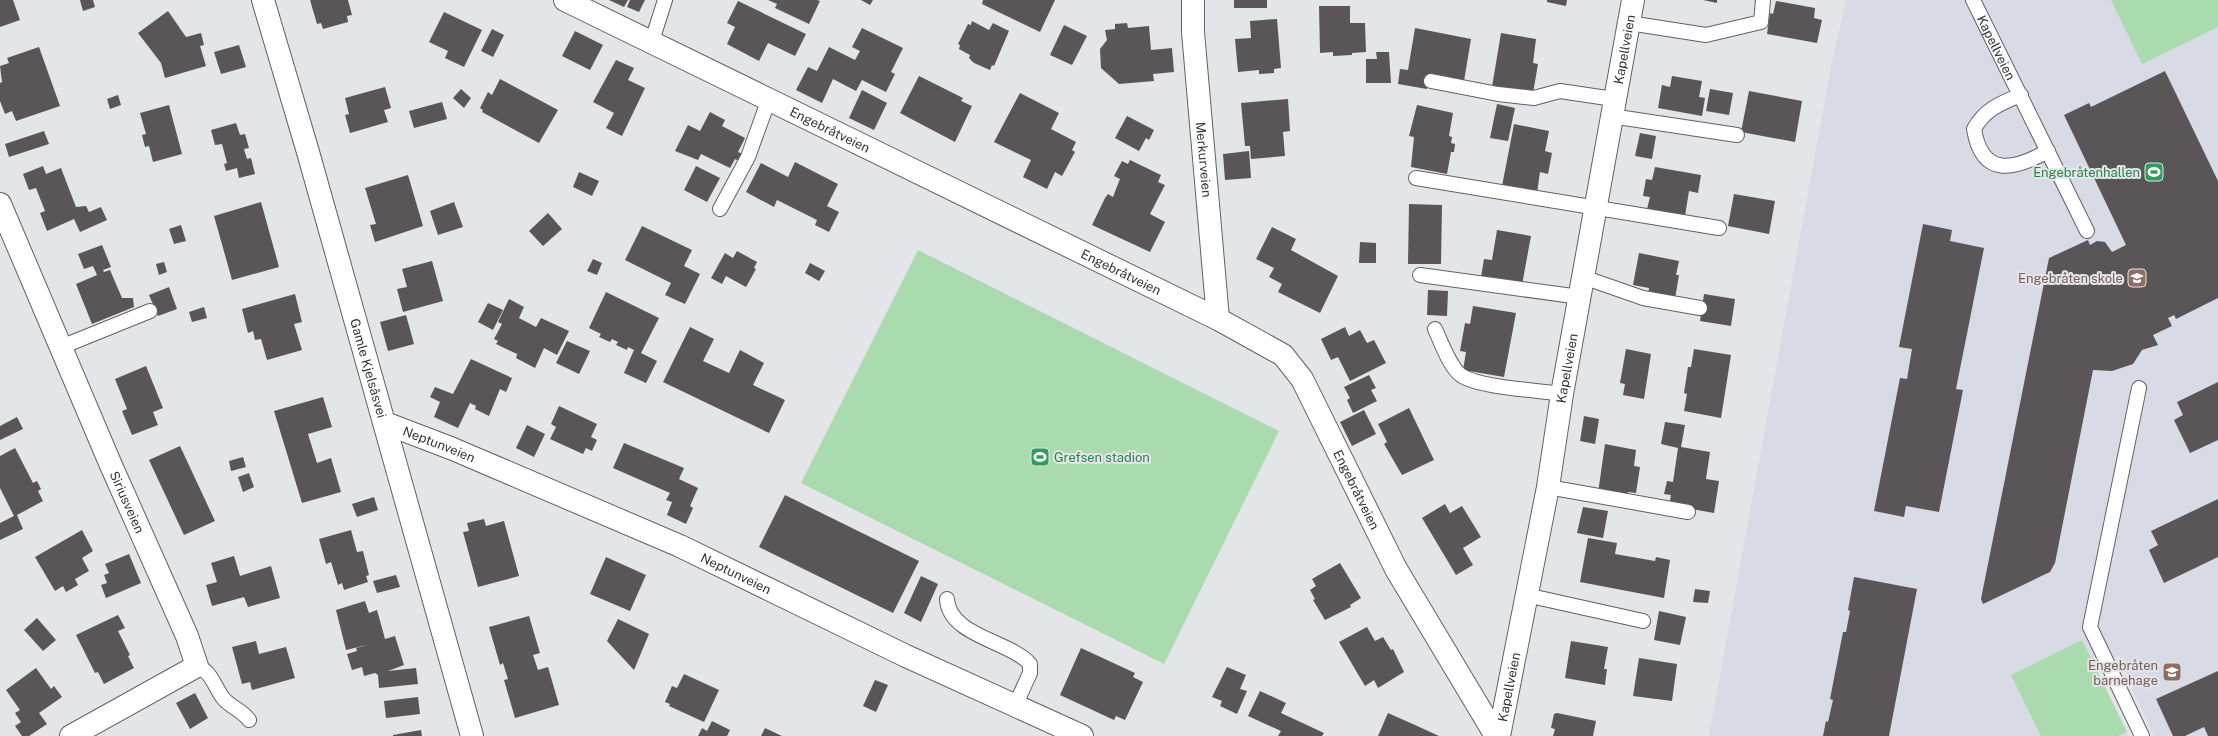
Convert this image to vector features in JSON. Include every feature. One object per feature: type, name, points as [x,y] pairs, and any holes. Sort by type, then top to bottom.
[{"type":"street","name":"Gamle Kjelsåsvei","points":[[263,0],[385,422],[472,736]]},
{"type":"street","name":"Engebråtveien","points":[[565,0],[651,44],[769,99],[1218,319],[1283,355],[1302,380],[1396,569],[1498,736]]},
{"type":"street","name":"Merkurveien","points":[[1193,0],[1193,32],[1218,319]]},
{"type":"street","name":"Kapellveien","points":[[1498,736],[1548,487],[1562,394],[1633,0]]},
{"type":"street","name":"Siriusveien","points":[[0,204],[187,636],[197,666]]},
{"type":"street","name":"Neptunveien","points":[[385,422],[453,449],[680,546],[899,653],[1082,736]]},
{"type":"street","points":[[71,736],[197,666]]},
{"type":"lane","points":[[651,44],[665,0]]},
{"type":"lane","points":[[1629,23],[1706,35],[1761,22],[1764,0]]},
{"type":"lane","name":"Kapellveien","points":[[1973,0],[2087,231]]},
{"type":"lane","points":[[1431,81],[1498,94],[1534,98],[1560,91],[1613,108],[1737,135]]},
{"type":"lane","name":"Kapellveien","points":[[2021,95],[1989,110],[1980,118],[1974,129],[1981,153],[1990,163],[2006,166],[2036,158],[2048,151]]},
{"type":"lane","points":[[720,209],[748,157],[769,99]]},
{"type":"lane","points":[[1416,178],[1720,228]]},
{"type":"lane","points":[[1420,275],[1582,287],[1700,308]]},
{"type":"lane","points":[[61,347],[150,311]]},
{"type":"lane","points":[[1435,329],[1447,357],[1462,376],[1485,384],[1562,394]]},
{"type":"lane","points":[[2139,388],[2090,627],[2142,736]]},
{"type":"lane","points":[[1548,487],[1688,512]]},
{"type":"lane","points":[[1526,595],[1643,621]]},
{"type":"lane","points":[[947,599],[948,610],[959,622],[993,643],[1025,658],[1030,664],[1030,673],[1015,706]]},
{"type":"lane","points":[[197,666],[205,669],[223,698],[235,708],[242,711],[249,720]]},
{"type":"shaded area","points":[[1846,0],[2218,0],[2218,736],[2154,736],[2132,689],[2134,687],[2119,656],[2095,666],[2129,736],[1709,736],[1831,67]]},
{"type":"green space","points":[[2111,0],[2218,0],[2218,27],[2142,64]]},
{"type":"green space","name":"Grefsen stadion","points":[[918,250],[1279,431],[1164,664],[801,483]]},
{"type":"green space","points":[[2082,640],[2127,732],[2118,736],[2041,736],[2011,675]]},
{"type":"building","points":[[0,0],[13,0],[20,20],[0,27]]},
{"type":"building","points":[[80,0],[93,0],[95,7],[83,11]]},
{"type":"building","points":[[310,0],[348,0],[352,15],[347,16],[348,22],[323,29],[321,23],[317,24]]},
{"type":"building","points":[[609,0],[628,0],[624,7]]},
{"type":"building","points":[[630,0],[645,0],[639,12],[627,7]]},
{"type":"building","points":[[768,0],[820,1],[809,24],[775,8],[777,4]]},
{"type":"building","points":[[861,0],[873,0],[870,5]]},
{"type":"building","points":[[983,0],[1055,0],[1040,32],[982,4]]},
{"type":"building","points":[[1234,0],[1267,0],[1267,8],[1234,8]]},
{"type":"building","points":[[1547,0],[1567,0],[1566,6],[1547,2]]},
{"type":"building","points":[[1703,0],[1717,0],[1717,3]]},
{"type":"building","points":[[738,1],[806,34],[795,56],[768,43],[759,61],[727,44],[735,27],[727,23]]},
{"type":"building","points":[[1776,1],[1815,8],[1814,18],[1822,20],[1817,43],[1767,34],[1770,13],[1773,14]]},
{"type":"building","points":[[1319,6],[1350,6],[1350,23],[1365,23],[1366,52],[1352,53],[1352,55],[1333,56],[1333,52],[1320,53]]},
{"type":"building","points":[[168,11],[186,37],[201,33],[204,45],[200,46],[206,66],[165,78],[161,63],[138,33]]},
{"type":"building","points":[[444,12],[482,30],[464,67],[445,58],[448,51],[429,42]]},
{"type":"building","points":[[1277,19],[1281,68],[1274,69],[1274,73],[1259,74],[1259,70],[1238,72],[1235,39],[1251,38],[1250,21]]},
{"type":"building","points":[[972,21],[989,30],[993,23],[1009,31],[994,66],[992,65],[990,70],[974,63],[969,58],[970,55],[959,49],[960,45],[958,44],[968,24],[971,25]]},
{"type":"building","points":[[1127,23],[1128,28],[1149,26],[1151,50],[1172,48],[1174,72],[1153,74],[1154,81],[1119,84],[1101,68],[1100,49],[1107,40],[1105,30],[1115,29],[1115,24]]},
{"type":"building","points":[[1064,25],[1087,36],[1072,65],[1050,55]]},
{"type":"building","points":[[862,28],[903,48],[891,72],[895,74],[886,92],[862,80],[856,91],[833,79],[822,103],[796,90],[808,67],[817,71],[829,47],[855,60],[860,51],[852,47]]},
{"type":"building","points":[[1415,28],[1471,39],[1464,81],[1430,75],[1427,89],[1398,84],[1400,69],[1408,70]]},
{"type":"building","points":[[492,29],[504,35],[493,57],[481,51]]},
{"type":"building","points":[[575,31],[603,45],[590,70],[562,56]]},
{"type":"building","points":[[1501,33],[1536,39],[1533,63],[1538,64],[1533,93],[1492,87]]},
{"type":"building","points":[[239,45],[246,67],[221,74],[214,52]]},
{"type":"building","points":[[39,47],[60,106],[16,121],[12,111],[5,114],[0,101],[0,83],[2,82],[0,66],[9,63],[7,58]]},
{"type":"building","points":[[1376,52],[1389,52],[1391,83],[1366,83],[1366,59],[1377,59]]},
{"type":"building","points":[[616,60],[634,68],[628,80],[645,88],[622,136],[606,128],[614,113],[593,102]]},
{"type":"building","points":[[2165,71],[2218,181],[2218,298],[2176,319],[2174,315],[2168,318],[2172,326],[2153,335],[2158,345],[2142,350],[2133,364],[2112,371],[2093,370],[2055,563],[2050,572],[1983,604],[1981,599],[2049,258],[2088,240],[2090,245],[2097,241],[2105,242],[2112,252],[2126,245],[2064,115],[2089,103],[2091,107]]},
{"type":"building","points":[[919,76],[963,98],[961,101],[972,106],[955,142],[900,113]]},
{"type":"building","points":[[1672,76],[1702,81],[1699,97],[1705,98],[1702,116],[1658,108],[1662,85],[1670,87]]},
{"type":"building","points":[[500,79],[558,110],[539,143],[482,112],[483,110],[480,108],[488,92],[492,95]]},
{"type":"building","points":[[385,87],[391,108],[384,110],[388,122],[350,133],[345,115],[349,114],[345,98]]},
{"type":"building","points":[[461,89],[471,98],[464,108],[453,98]]},
{"type":"building","points":[[1710,89],[1733,93],[1729,115],[1706,111]]},
{"type":"building","points":[[862,90],[887,103],[874,130],[849,118]]},
{"type":"building","points":[[1749,91],[1802,101],[1795,142],[1741,132]]},
{"type":"building","points":[[1020,93],[1059,113],[1051,129],[1076,142],[1072,150],[1075,152],[1062,176],[1055,172],[1047,189],[1023,177],[1031,160],[994,142]]},
{"type":"building","points":[[118,95],[121,105],[110,109],[107,99]]},
{"type":"building","points":[[1288,99],[1290,131],[1283,132],[1285,156],[1251,159],[1250,146],[1245,146],[1241,103]]},
{"type":"building","points":[[442,102],[447,119],[414,128],[409,111]]},
{"type":"building","points":[[1497,104],[1515,108],[1508,141],[1490,138]]},
{"type":"building","points":[[169,105],[182,154],[153,162],[149,146],[145,147],[142,135],[146,134],[140,113]]},
{"type":"building","points":[[1417,105],[1453,113],[1449,136],[1452,137],[1451,143],[1455,144],[1454,152],[1451,152],[1447,174],[1411,167],[1414,137],[1409,136]]},
{"type":"building","points":[[710,112],[725,120],[722,126],[745,138],[738,152],[743,154],[739,161],[735,159],[730,168],[701,154],[698,160],[675,151],[688,125],[700,131]]},
{"type":"building","points":[[1127,116],[1154,130],[1149,140],[1146,138],[1139,151],[1115,138]]},
{"type":"building","points":[[236,123],[240,135],[245,134],[249,148],[244,149],[247,159],[251,158],[255,174],[239,178],[237,168],[226,171],[224,164],[227,163],[222,144],[215,145],[211,130]]},
{"type":"building","points":[[1514,124],[1549,131],[1545,151],[1552,153],[1548,174],[1540,172],[1537,193],[1502,186]]},
{"type":"building","points":[[44,131],[49,144],[9,157],[5,144]]},
{"type":"building","points":[[1640,133],[1656,136],[1652,159],[1635,156]]},
{"type":"building","points":[[1249,151],[1251,178],[1225,180],[1223,154]]},
{"type":"building","points":[[1130,160],[1161,175],[1158,182],[1165,185],[1150,214],[1165,222],[1150,252],[1092,225],[1108,194],[1113,197],[1120,179],[1114,176],[1122,161],[1128,164]]},
{"type":"building","points":[[795,162],[838,184],[827,206],[839,212],[829,232],[815,225],[817,220],[777,200],[774,207],[746,192],[761,163],[788,177]]},
{"type":"building","points":[[43,166],[46,174],[61,168],[76,207],[86,206],[89,212],[101,207],[107,220],[80,232],[74,219],[47,231],[40,213],[45,211],[36,188],[29,190],[23,174]]},
{"type":"building","points":[[696,166],[720,178],[707,202],[684,190]]},
{"type":"building","points":[[1655,167],[1701,175],[1698,193],[1689,191],[1685,216],[1647,209],[1650,197],[1643,196],[1646,179],[1652,180]]},
{"type":"building","points":[[579,172],[599,181],[592,196],[573,187]]},
{"type":"building","points":[[408,175],[423,226],[375,242],[370,225],[376,224],[365,188]]},
{"type":"building","points":[[1734,194],[1775,201],[1769,234],[1728,226]]},
{"type":"building","points":[[261,202],[279,267],[232,280],[214,216]]},
{"type":"building","points":[[454,202],[463,227],[438,235],[430,211]]},
{"type":"building","points":[[1409,204],[1442,205],[1441,264],[1408,264]]},
{"type":"building","points":[[548,213],[562,229],[543,246],[529,231]]},
{"type":"building","points":[[1923,224],[1952,230],[1950,241],[1984,248],[1956,389],[1963,390],[1939,512],[1906,506],[1904,517],[1874,511],[1900,378],[1907,379],[1912,349],[1899,347]]},
{"type":"building","points":[[181,225],[186,241],[174,244],[169,229]]},
{"type":"building","points":[[642,226],[692,250],[684,266],[700,274],[685,304],[665,295],[671,283],[625,260]]},
{"type":"building","points":[[1272,227],[1296,239],[1291,250],[1338,276],[1320,313],[1278,292],[1282,284],[1269,277],[1274,268],[1256,259]]},
{"type":"building","points":[[1497,230],[1531,236],[1522,285],[1481,277],[1484,259],[1492,260]]},
{"type":"building","points":[[1360,242],[1376,243],[1376,263],[1359,263]]},
{"type":"building","points":[[102,245],[111,267],[103,270],[104,272],[110,270],[122,298],[133,298],[134,307],[92,324],[76,284],[97,275],[93,266],[84,269],[78,254]]},
{"type":"building","points":[[737,251],[757,262],[754,268],[756,269],[746,287],[726,276],[722,284],[711,278],[725,253],[733,258]]},
{"type":"building","points":[[1639,253],[1679,261],[1676,275],[1679,275],[1675,299],[1648,295],[1649,288],[1633,285]]},
{"type":"building","points":[[593,259],[602,263],[597,275],[587,271]]},
{"type":"building","points":[[432,261],[443,301],[403,312],[397,289],[407,287],[402,269]]},
{"type":"building","points":[[164,262],[167,272],[159,275],[156,264]]},
{"type":"building","points":[[810,263],[825,271],[819,281],[805,273]]},
{"type":"building","points":[[169,287],[177,309],[158,316],[149,295]]},
{"type":"building","points":[[1428,290],[1448,291],[1447,316],[1427,315]]},
{"type":"building","points":[[606,292],[659,318],[641,353],[657,361],[646,383],[624,373],[634,350],[628,347],[627,350],[616,345],[618,342],[612,339],[610,342],[599,337],[601,334],[589,328]]},
{"type":"building","points":[[295,294],[302,322],[294,324],[302,350],[267,360],[261,339],[255,340],[253,331],[248,333],[242,309]]},
{"type":"building","points":[[1704,294],[1735,299],[1731,326],[1700,321]]},
{"type":"building","points":[[509,299],[524,307],[519,318],[536,327],[541,318],[569,331],[557,355],[544,348],[535,368],[516,358],[518,351],[517,354],[496,344],[498,341],[494,339],[502,324],[498,322]]},
{"type":"building","points":[[488,303],[503,310],[493,330],[478,322]]},
{"type":"building","points":[[1473,306],[1516,313],[1504,377],[1463,370],[1466,352],[1460,351],[1465,323],[1470,324]]},
{"type":"building","points":[[204,307],[207,318],[192,322],[189,312]]},
{"type":"building","points":[[406,315],[414,344],[388,351],[380,322]]},
{"type":"building","points":[[690,327],[714,339],[703,361],[729,373],[740,350],[764,363],[753,385],[785,400],[769,433],[663,382]]},
{"type":"building","points":[[1345,327],[1349,336],[1360,330],[1367,343],[1374,340],[1386,363],[1350,381],[1338,357],[1331,360],[1321,339]]},
{"type":"building","points":[[567,341],[590,351],[579,374],[556,363]]},
{"type":"building","points":[[1626,349],[1651,354],[1644,399],[1623,395],[1625,384],[1620,383]]},
{"type":"building","points":[[1694,349],[1731,355],[1721,418],[1684,411],[1687,394],[1684,393],[1688,367],[1691,367]]},
{"type":"building","points":[[471,359],[512,378],[506,392],[500,389],[489,416],[475,409],[476,406],[470,403],[458,428],[434,417],[440,402],[430,397],[435,387],[453,394]]},
{"type":"building","points":[[146,366],[163,408],[153,412],[158,425],[132,435],[122,411],[127,409],[115,379]]},
{"type":"building","points":[[1369,375],[1376,388],[1371,390],[1377,401],[1353,413],[1347,400],[1350,398],[1344,387]]},
{"type":"building","points":[[2218,382],[2218,440],[2190,453],[2174,420],[2183,415],[2177,402]]},
{"type":"building","points":[[323,397],[332,427],[308,434],[317,463],[331,458],[341,492],[302,503],[274,411]]},
{"type":"building","points":[[559,406],[597,424],[591,437],[597,440],[592,451],[586,448],[583,454],[550,439],[556,427],[551,424]]},
{"type":"building","points":[[1409,408],[1434,460],[1402,475],[1384,444],[1387,442],[1378,424]]},
{"type":"building","points":[[1364,410],[1376,434],[1352,446],[1340,422]]},
{"type":"building","points":[[1584,416],[1599,419],[1595,444],[1580,441]]},
{"type":"building","points":[[17,417],[23,429],[0,440],[0,426]]},
{"type":"building","points":[[1665,422],[1685,425],[1681,447],[1710,452],[1706,479],[1719,481],[1714,513],[1669,505],[1671,495],[1664,494],[1667,481],[1673,482],[1678,448],[1661,444]]},
{"type":"building","points":[[527,425],[545,434],[534,457],[516,448]]},
{"type":"building","points":[[624,443],[684,468],[679,479],[698,488],[690,506],[693,508],[686,524],[667,515],[672,502],[666,500],[670,493],[613,468]]},
{"type":"building","points":[[1605,444],[1636,450],[1634,466],[1640,467],[1636,493],[1628,492],[1627,497],[1598,493]]},
{"type":"building","points":[[180,446],[215,521],[184,535],[149,460]]},
{"type":"building","points":[[15,448],[33,483],[37,481],[41,489],[38,491],[43,501],[17,515],[23,529],[0,540],[0,523],[14,516],[0,488],[0,456]]},
{"type":"building","points":[[243,457],[246,467],[231,471],[229,461]]},
{"type":"building","points":[[249,473],[254,487],[243,492],[238,477]]},
{"type":"building","points":[[785,495],[919,561],[893,613],[759,547]]},
{"type":"building","points":[[374,497],[378,510],[357,517],[352,504]]},
{"type":"building","points":[[2218,499],[2218,557],[2164,583],[2149,550],[2158,545],[2151,531]]},
{"type":"building","points":[[1445,504],[1450,513],[1462,506],[1481,537],[1463,548],[1473,565],[1456,575],[1422,518]]},
{"type":"building","points":[[1583,507],[1608,511],[1603,538],[1577,533]]},
{"type":"building","points":[[484,519],[486,526],[504,521],[519,576],[478,587],[463,532],[469,531],[467,523]]},
{"type":"building","points":[[82,530],[93,551],[82,558],[89,571],[75,579],[78,585],[66,592],[63,586],[55,591],[35,557]]},
{"type":"building","points":[[351,530],[357,552],[363,551],[369,575],[366,576],[368,582],[344,590],[342,583],[338,585],[331,562],[326,564],[319,539]]},
{"type":"building","points":[[1588,538],[1617,543],[1615,554],[1655,561],[1656,557],[1670,560],[1664,598],[1580,582]]},
{"type":"building","points":[[129,554],[141,583],[106,598],[101,585],[107,583],[104,575],[109,573],[105,564]]},
{"type":"building","points":[[234,556],[240,576],[271,566],[280,598],[248,607],[244,597],[212,606],[206,585],[217,582],[211,563]]},
{"type":"building","points":[[606,557],[646,575],[630,611],[590,594]]},
{"type":"building","points":[[1340,563],[1361,598],[1350,605],[1351,607],[1325,620],[1313,600],[1315,599],[1310,590],[1316,586],[1312,579]]},
{"type":"building","points":[[396,575],[400,587],[377,593],[373,581]]},
{"type":"building","points":[[921,576],[938,584],[921,622],[904,613]]},
{"type":"building","points":[[1854,577],[1917,589],[1889,736],[1823,736],[1833,700],[1830,699],[1843,632],[1846,632]]},
{"type":"building","points":[[1695,589],[1710,591],[1708,603],[1693,602]]},
{"type":"building","points":[[365,601],[369,613],[377,610],[385,639],[395,636],[404,665],[388,671],[416,668],[418,684],[379,688],[378,675],[375,673],[364,676],[362,667],[352,670],[347,654],[357,651],[356,648],[371,644],[346,650],[336,610]]},
{"type":"building","points":[[1659,611],[1686,617],[1680,645],[1654,640]]},
{"type":"building","points":[[118,615],[125,628],[118,631],[130,655],[128,656],[134,668],[104,684],[98,672],[95,673],[76,635]]},
{"type":"building","points":[[529,616],[540,653],[533,655],[538,670],[548,667],[559,705],[515,718],[504,680],[508,679],[503,663],[500,665],[489,627]]},
{"type":"building","points":[[37,618],[56,640],[43,651],[24,630]]},
{"type":"building","points":[[618,619],[649,634],[634,670],[607,641]]},
{"type":"building","points":[[1367,627],[1375,641],[1383,637],[1391,650],[1393,649],[1404,672],[1378,688],[1374,680],[1365,686],[1339,642]]},
{"type":"building","points":[[256,641],[259,654],[286,647],[295,678],[252,690],[250,682],[242,684],[232,647]]},
{"type":"building","points":[[1571,641],[1608,647],[1604,669],[1607,669],[1605,685],[1565,678]]},
{"type":"building","points":[[1081,648],[1135,673],[1133,677],[1143,682],[1125,720],[1116,716],[1114,720],[1060,695]]},
{"type":"building","points":[[1639,658],[1677,664],[1672,701],[1633,696]]},
{"type":"building","points":[[1227,667],[1246,675],[1240,689],[1247,691],[1237,714],[1220,706],[1222,701],[1212,697]]},
{"type":"building","points":[[36,668],[51,689],[54,686],[62,697],[39,713],[47,724],[29,736],[22,736],[15,726],[21,722],[15,713],[20,710],[6,690]]},
{"type":"building","points":[[2218,671],[2218,736],[2208,736],[2204,727],[2185,736],[2173,736],[2156,699]]},
{"type":"building","points":[[684,674],[719,690],[704,722],[669,706],[670,704],[665,702],[672,686],[677,688]]},
{"type":"building","points":[[875,680],[888,685],[876,712],[863,706]]},
{"type":"building","points":[[1260,691],[1286,703],[1281,713],[1324,733],[1322,736],[1278,736],[1281,731],[1248,716]]},
{"type":"building","points":[[195,693],[208,718],[190,729],[176,703]]},
{"type":"building","points":[[418,697],[420,714],[386,718],[384,701]]},
{"type":"building","points":[[1388,713],[1415,725],[1439,736],[1378,736]]},
{"type":"building","points":[[1557,713],[1596,721],[1593,736],[1553,736],[1555,729],[1551,728],[1554,714]]},
{"type":"building","points":[[712,721],[730,730],[727,736],[698,736],[702,728],[707,731]]},
{"type":"building","points":[[765,728],[782,736],[761,736]]},
{"type":"building","points":[[421,730],[422,736],[393,736],[393,735]]},
{"type":"place","name":"Engebråtenhallen","points":[[2154,172]]},
{"type":"place","name":"Engebråten skole","points":[[2137,278]]},
{"type":"place","name":"Grefsen stadion","points":[[1040,457]]},
{"type":"place","name":"Engebråten barnehage","points":[[2172,672]]}]
